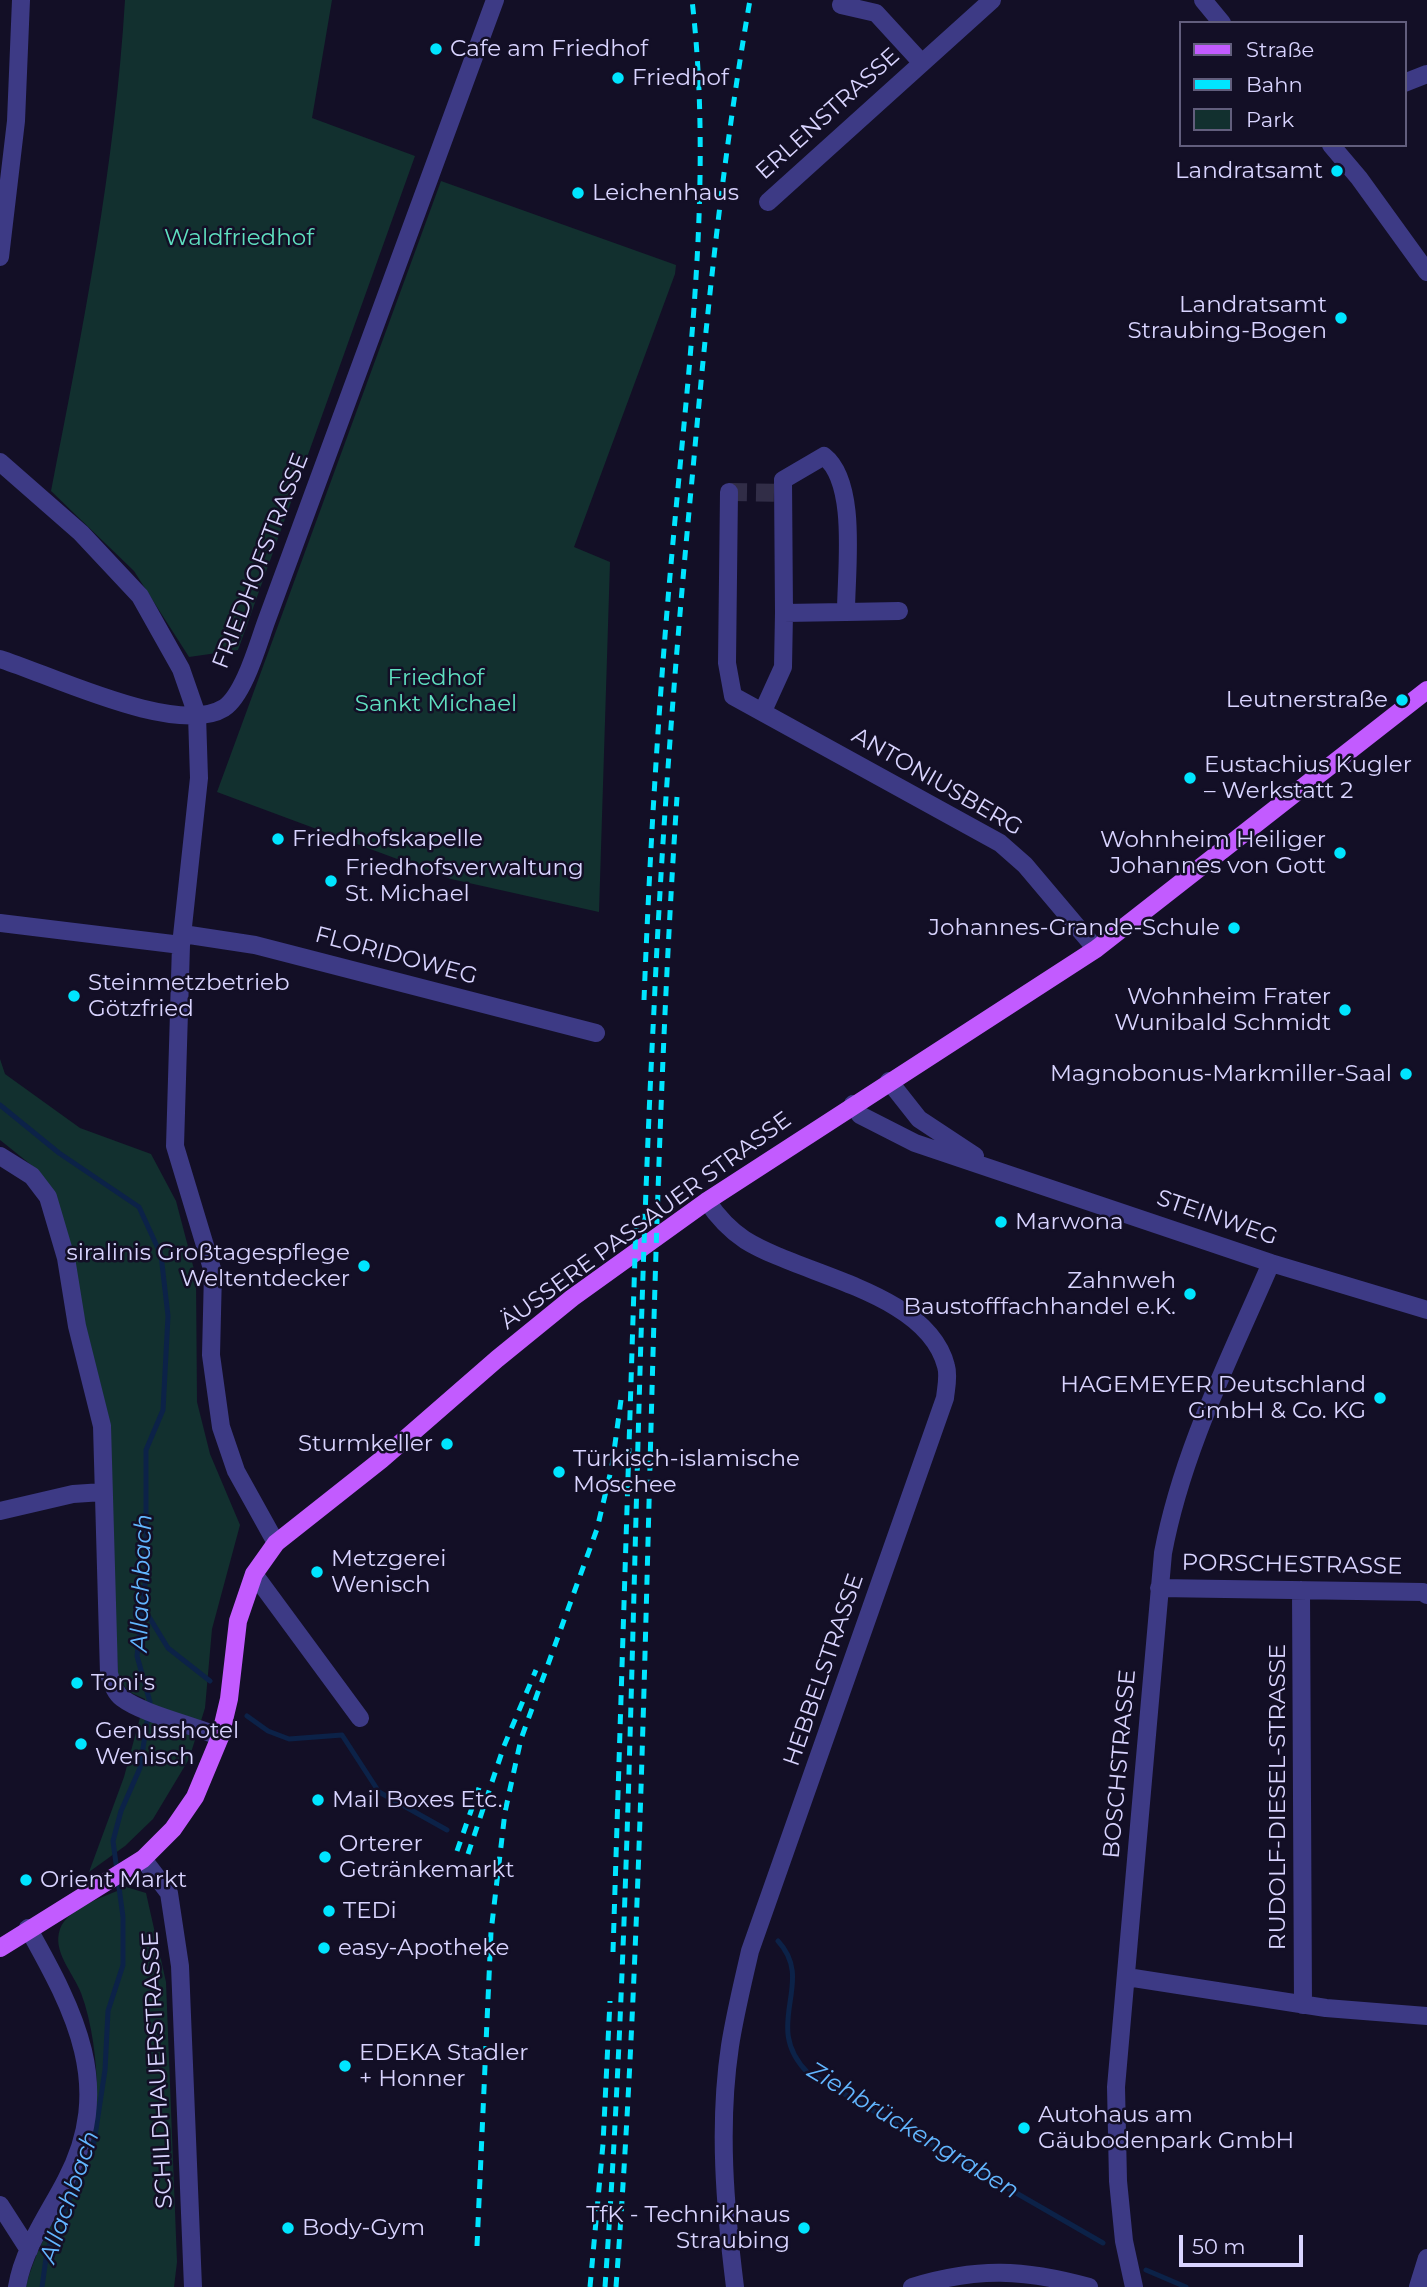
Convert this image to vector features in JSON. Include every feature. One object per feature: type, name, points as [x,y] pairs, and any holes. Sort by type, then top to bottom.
[{"type":"main road","name":"ÄUSSERE PASSAUER STRASSE","points":[[0,1948],[139,1862],[173,1829],[195,1797],[220,1737],[229,1699],[238,1621],[254,1574],[276,1544],[382,1460],[497,1359],[572,1298],[708,1201],[853,1104],[1096,949],[1427,690]]},
{"type":"street","points":[[0,257],[16,121],[21,0]]},
{"type":"street","name":"FRIEDHOFSTRASSE","points":[[197,715],[224,708],[243,683],[495,0]]},
{"type":"street","name":"ERLENSTRASSE","points":[[768,202],[992,0]]},
{"type":"street","points":[[1203,0],[1220,21]]},
{"type":"street","name":"ERLENSTRASSE","points":[[841,5],[876,13],[921,62]]},
{"type":"street","points":[[1406,82],[1427,74]]},
{"type":"street","points":[[1333,147],[1359,178],[1427,272]]},
{"type":"street","points":[[763,711],[783,667],[783,480],[824,456],[834,467],[846,494],[846,612]]},
{"type":"street","points":[[0,462],[81,533],[133,588],[181,669],[197,715],[199,778],[182,939],[175,1146],[213,1272],[211,1355],[221,1427],[236,1471],[276,1544]]},
{"type":"street","name":"ANTONIUSBERG","points":[[729,492],[729,685],[733,696],[1000,843],[1025,865],[1096,949]]},
{"type":"street","points":[[784,613],[899,611]]},
{"type":"street","points":[[0,659],[133,707],[171,716],[197,715]]},
{"type":"street","name":"FLORIDOWEG","points":[[0,923],[255,945],[596,1033]]},
{"type":"street","name":"STEINWEG","points":[[889,1081],[919,1119],[993,1167]]},
{"type":"street","name":"STEINWEG","points":[[853,1104],[860,1115],[890,1132],[1271,1263],[1427,1310]]},
{"type":"street","points":[[0,1156],[32,1175],[48,1197],[66,1258],[77,1326],[102,1426],[109,1674],[122,1698],[220,1737]]},
{"type":"street","name":"HEBBELSTRASSE","points":[[708,1201],[742,1238],[769,1253],[904,1312],[925,1327],[940,1348],[947,1370],[945,1398],[750,1951],[730,2045],[725,2087],[724,2186],[735,2287]]},
{"type":"street","name":"BOSCHSTRASSE","points":[[1134,2287],[1124,2241],[1115,2143],[1116,2087],[1159,1588],[1169,1524],[1182,1475],[1271,1263]]},
{"type":"street","points":[[0,1511],[73,1494],[103,1492]]},
{"type":"street","points":[[254,1574],[360,1718]]},
{"type":"street","name":"PORSCHESTRASSE","points":[[1159,1588],[1425,1594]]},
{"type":"street","name":"RUDOLF-DIESEL-STRASSE","points":[[1301,1590],[1303,2005]]},
{"type":"street","name":"SCHILDHAUERSTRASSE","points":[[139,1862],[169,1893],[180,1966],[193,2287]]},
{"type":"street","points":[[18,2287],[29,2250],[83,2149],[89,2110],[88,2078],[81,2040],[66,2001],[29,1928]]},
{"type":"street","points":[[1127,1977],[1303,2005],[1427,2016]]},
{"type":"street","points":[[0,2205],[29,2250]]},
{"type":"street","points":[[1418,2287],[1427,2258]]},
{"type":"street","points":[[912,2287],[973,2273],[1019,2271],[1089,2287]]},
{"type":"green space","name":"Waldfriedhof","points":[[125,0],[332,0],[312,118],[415,156],[238,650],[189,657],[134,571],[51,491],[106,185]]},
{"type":"green space","name":"Friedhof Sankt Michael","points":[[441,181],[676,265],[675,274],[574,547],[610,562],[599,912],[451,879],[217,792]]},
{"type":"green space","points":[[0,1059],[5,1074],[80,1128],[151,1154],[176,1201],[196,1277],[197,1402],[210,1454],[240,1525],[212,1629],[205,1708],[189,1759],[153,1819],[125,1846],[89,1872],[124,1777],[145,1699],[127,1691],[118,1675],[106,1423],[40,1172],[0,1140]]},
{"type":"green space","points":[[126,1887],[146,1893],[166,1982],[177,2262],[174,2287],[26,2287],[44,2238],[88,2144],[97,2093],[91,2029],[81,1993],[61,1954],[58,1937],[60,1929],[71,1914],[80,1908]]},
{"type":"waterway","name":"Allachbach","points":[[0,1105],[59,1153],[139,1207],[161,1255],[168,1316],[163,1410],[146,1450],[146,1576],[137,1656],[150,1702],[140,1768],[121,1811],[113,1841],[117,1871]]},
{"type":"waterway","points":[[143,1607],[168,1648],[210,1681]]},
{"type":"waterway","points":[[247,1716],[268,1731],[289,1739],[342,1735],[379,1792],[447,1830]]},
{"type":"waterway","name":"Allachbach","points":[[42,2287],[47,2251],[94,2142],[105,2070],[108,2011],[123,1965],[123,1917],[118,1880]]},
{"type":"waterway","name":"Ziehbrückengraben","points":[[778,1941],[789,1957],[792,1973],[789,2038],[795,2055],[808,2073],[1103,2243]]},
{"type":"waterway","name":"Ziehbrückengraben","points":[[1146,2270],[1186,2287]]},
{"type":"tunnel","points":[[729,492],[782,493]]},
{"type":"railway","points":[[644,1000],[659,714],[696,271],[700,136],[692,0]]},
{"type":"railway","points":[[605,2287],[622,1968],[641,1329],[661,874],[675,671],[704,351],[724,175],[750,0]]},
{"type":"railway","points":[[616,2287],[636,1915],[659,1169],[677,797]]},
{"type":"railway","points":[[613,1952],[636,1224]]},
{"type":"railway","points":[[477,2246],[491,1932],[505,1812],[521,1739],[597,1529],[612,1466],[621,1400]]},
{"type":"railway","points":[[468,1854],[504,1746],[536,1670]]},
{"type":"railway","points":[[457,1851],[480,1785]]},
{"type":"railway","points":[[590,2287],[603,2144],[610,2001]]},
{"type":"place","name":"Cafe am Friedhof","points":[[436,49]]},
{"type":"place","name":"Friedhof","points":[[618,78]]},
{"type":"place","name":"Landratsamt","points":[[1337,171]]},
{"type":"place","name":"Leichenhaus","points":[[578,193]]},
{"type":"place","name":"Landratsamt Straubing-Bogen","points":[[1341,318]]},
{"type":"place","name":"Leutnerstraße","points":[[1402,700]]},
{"type":"place","name":"Eustachius Kugler – Werkstatt 2","points":[[1190,778]]},
{"type":"place","name":"Friedhofskapelle","points":[[278,839]]},
{"type":"place","name":"Wohnheim Heiliger Johannes von Gott","points":[[1340,853]]},
{"type":"place","name":"Friedhofsverwaltung St. Michael","points":[[331,881]]},
{"type":"place","name":"Johannes-Grande-Schule","points":[[1234,928]]},
{"type":"place","name":"Steinmetzbetrieb Götzfried","points":[[74,996]]},
{"type":"place","name":"Wohnheim Frater Wunibald Schmidt","points":[[1345,1010]]},
{"type":"place","name":"Magnobonus-Markmiller-Saal","points":[[1406,1074]]},
{"type":"place","name":"Marwona","points":[[1001,1222]]},
{"type":"place","name":"siralinis Großtagespflege Weltentdecker","points":[[364,1266]]},
{"type":"place","name":"Zahnweh Baustofffachhandel e.K.","points":[[1190,1294]]},
{"type":"place","name":"HAGEMEYER Deutschland GmbH & Co. KG","points":[[1380,1398]]},
{"type":"place","name":"Sturmkeller","points":[[447,1444]]},
{"type":"place","name":"Türkisch-islamische Moschee","points":[[559,1472]]},
{"type":"place","name":"Metzgerei Wenisch","points":[[317,1572]]},
{"type":"place","name":"Toni's","points":[[77,1683]]},
{"type":"place","name":"Genusshotel Wenisch","points":[[81,1744]]},
{"type":"place","name":"Mail Boxes Etc.","points":[[318,1800]]},
{"type":"place","name":"Orterer Getränkemarkt","points":[[325,1857]]},
{"type":"place","name":"Orient Markt","points":[[26,1880]]},
{"type":"place","name":"TEDi","points":[[329,1911]]},
{"type":"place","name":"easy-Apotheke","points":[[324,1948]]},
{"type":"place","name":"EDEKA Stadler + Honner","points":[[345,2066]]},
{"type":"place","name":"Autohaus am Gäubodenpark GmbH","points":[[1024,2128]]},
{"type":"place","name":"Body-Gym","points":[[288,2228]]},
{"type":"place","name":"TfK - Technikhaus Straubing","points":[[804,2228]]}]
